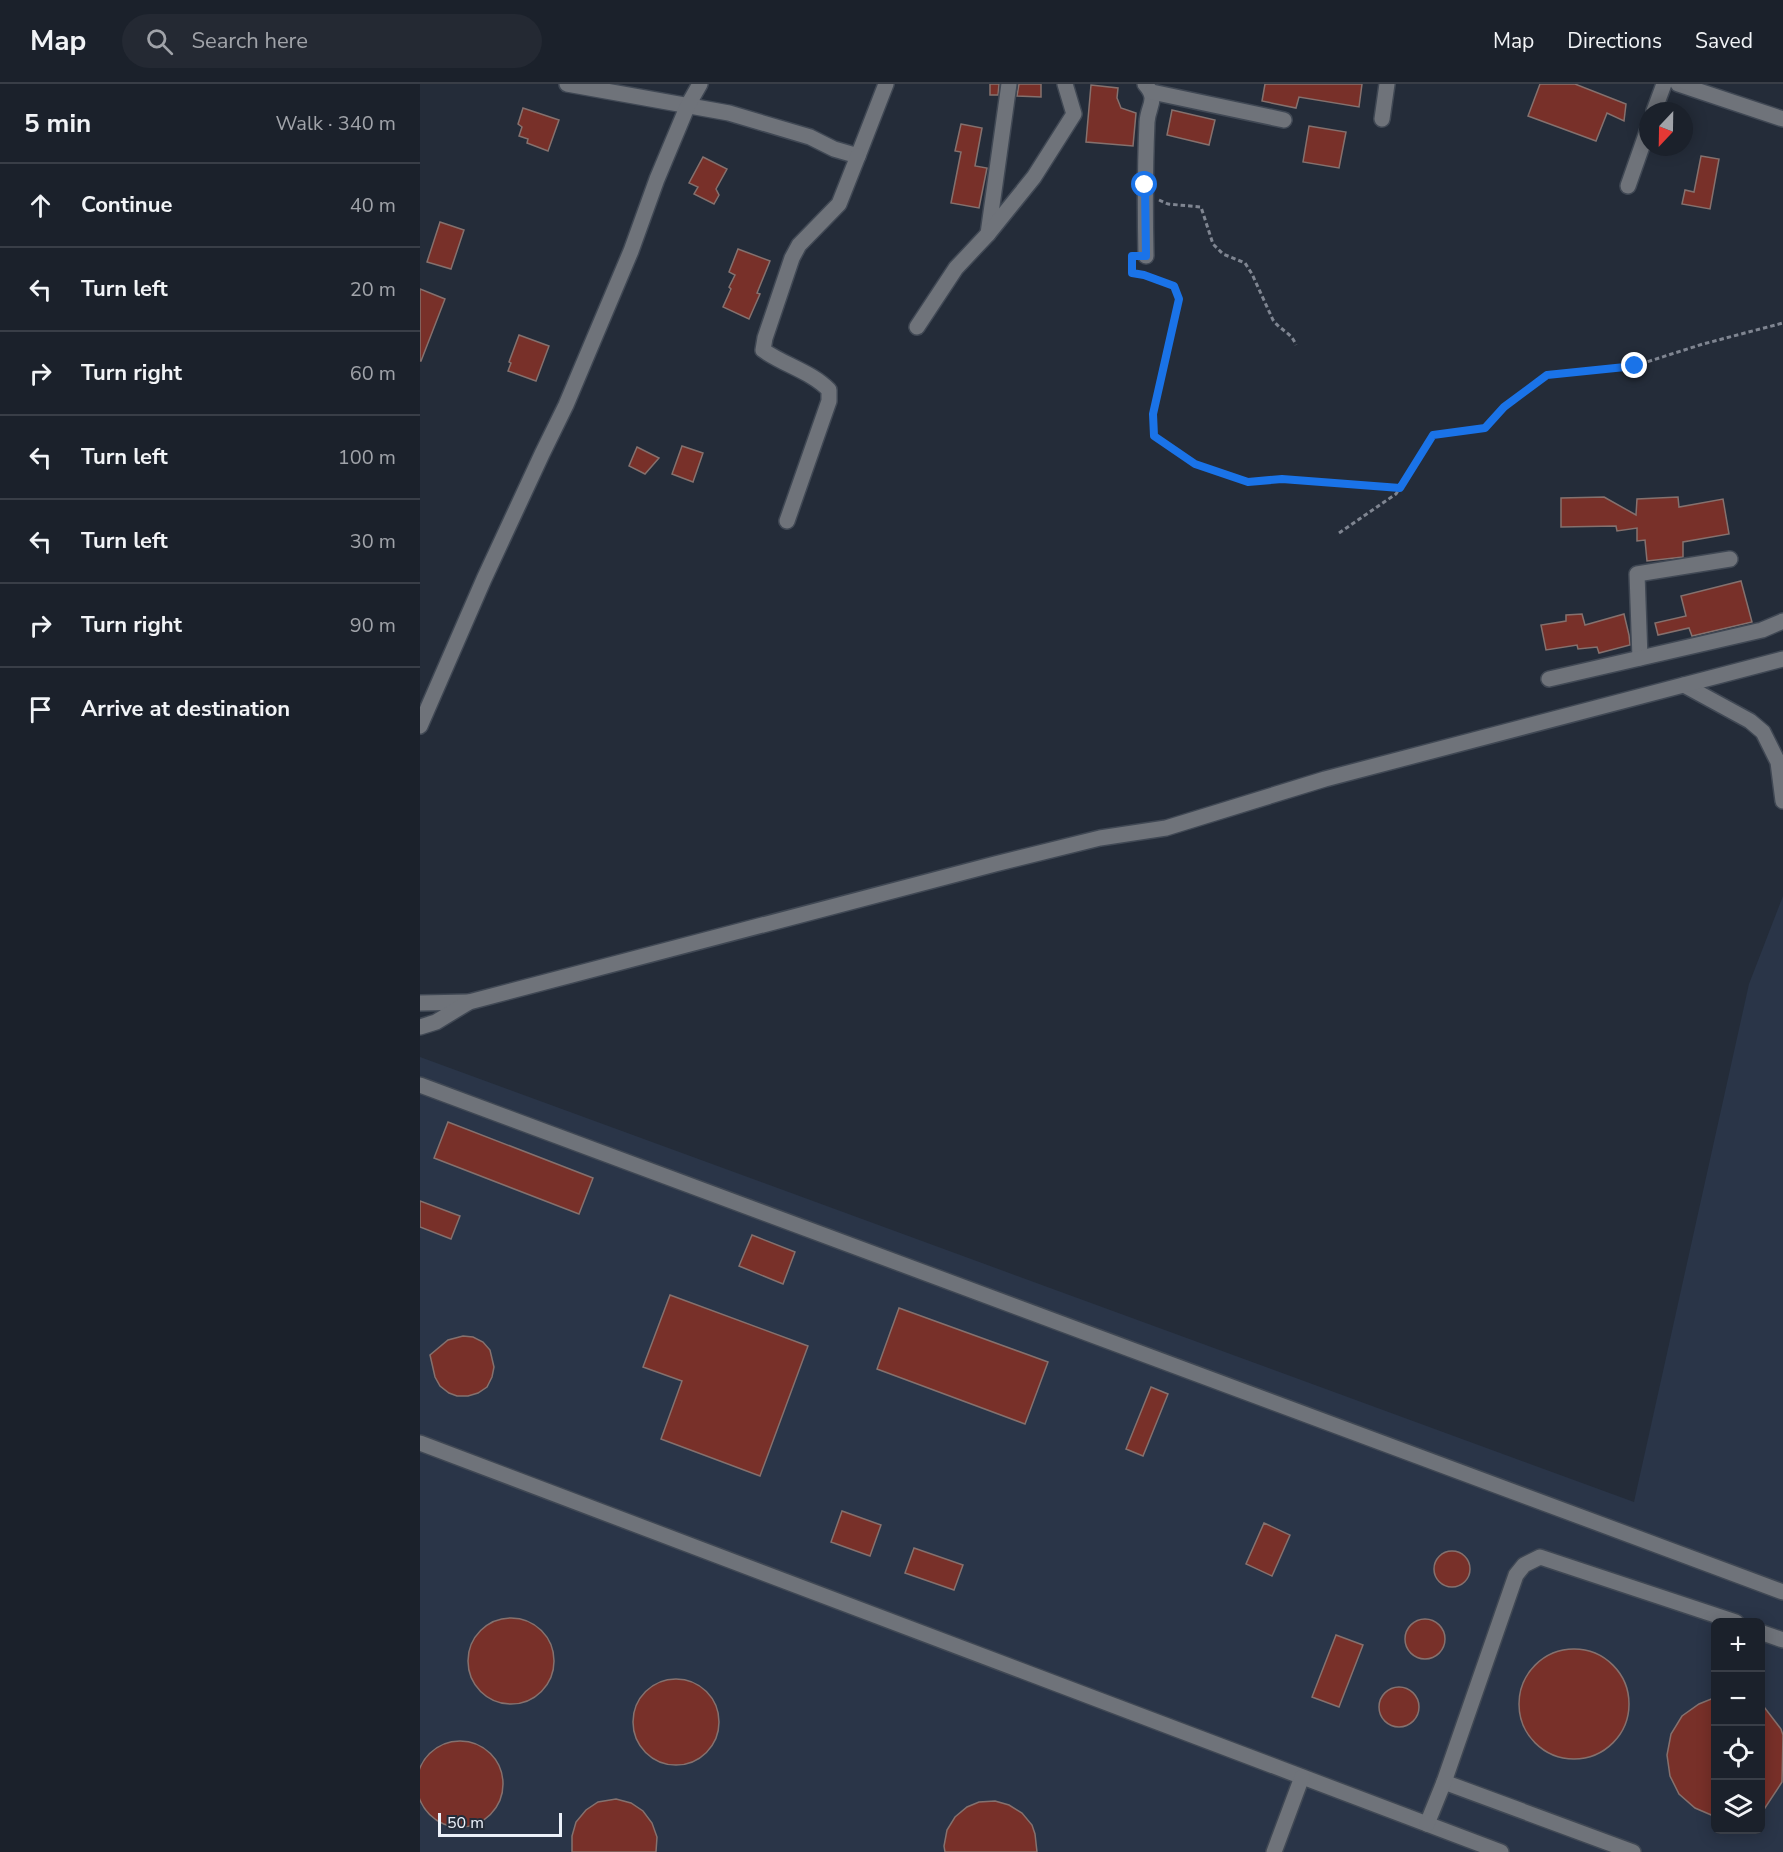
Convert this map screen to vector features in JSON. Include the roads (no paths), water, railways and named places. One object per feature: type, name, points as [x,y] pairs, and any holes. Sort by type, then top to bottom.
[{"type":"street","points":[[567,84],[739,116],[810,137],[858,156]]},
{"type":"street","points":[[420,726],[484,579],[574,387],[631,251],[657,179],[688,105],[700,84]]},
{"type":"street","points":[[787,521],[829,401],[828,390],[820,381],[777,360],[763,350],[765,338],[792,258],[799,245],[839,204],[886,84]]},
{"type":"street","points":[[988,234],[1009,84]]},
{"type":"street","points":[[917,327],[956,267],[988,234],[1034,177],[1074,114],[1065,84]]},
{"type":"street","points":[[1382,120],[1387,84]]},
{"type":"street","points":[[1657,102],[1664,84]]},
{"type":"street","points":[[1678,84],[1783,119]]},
{"type":"street","points":[[1146,256],[1144,193],[1147,119],[1152,101],[1149,88],[1284,120]]},
{"type":"street","points":[[1628,186],[1639,155]]},
{"type":"street","points":[[1640,658],[1637,574],[1730,559]]},
{"type":"street","points":[[1549,679],[1762,630],[1783,621]]},
{"type":"street","points":[[420,1003],[469,1002],[995,864],[1100,838],[1166,828],[1325,780],[1783,659]]},
{"type":"street","points":[[1684,685],[1750,721],[1763,732],[1778,762],[1783,801]]},
{"type":"street","points":[[420,1027],[436,1022],[469,1002]]},
{"type":"street","points":[[420,1085],[1783,1592]]},
{"type":"street","points":[[420,1443],[1501,1852]]},
{"type":"street","points":[[1427,1824],[1444,1782],[1516,1575],[1524,1565],[1540,1557],[1721,1618]]},
{"type":"street","points":[[1765,1633],[1783,1640]]},
{"type":"street","points":[[1274,1852],[1302,1777]]},
{"type":"street","points":[[1444,1782],[1633,1852]]}]
